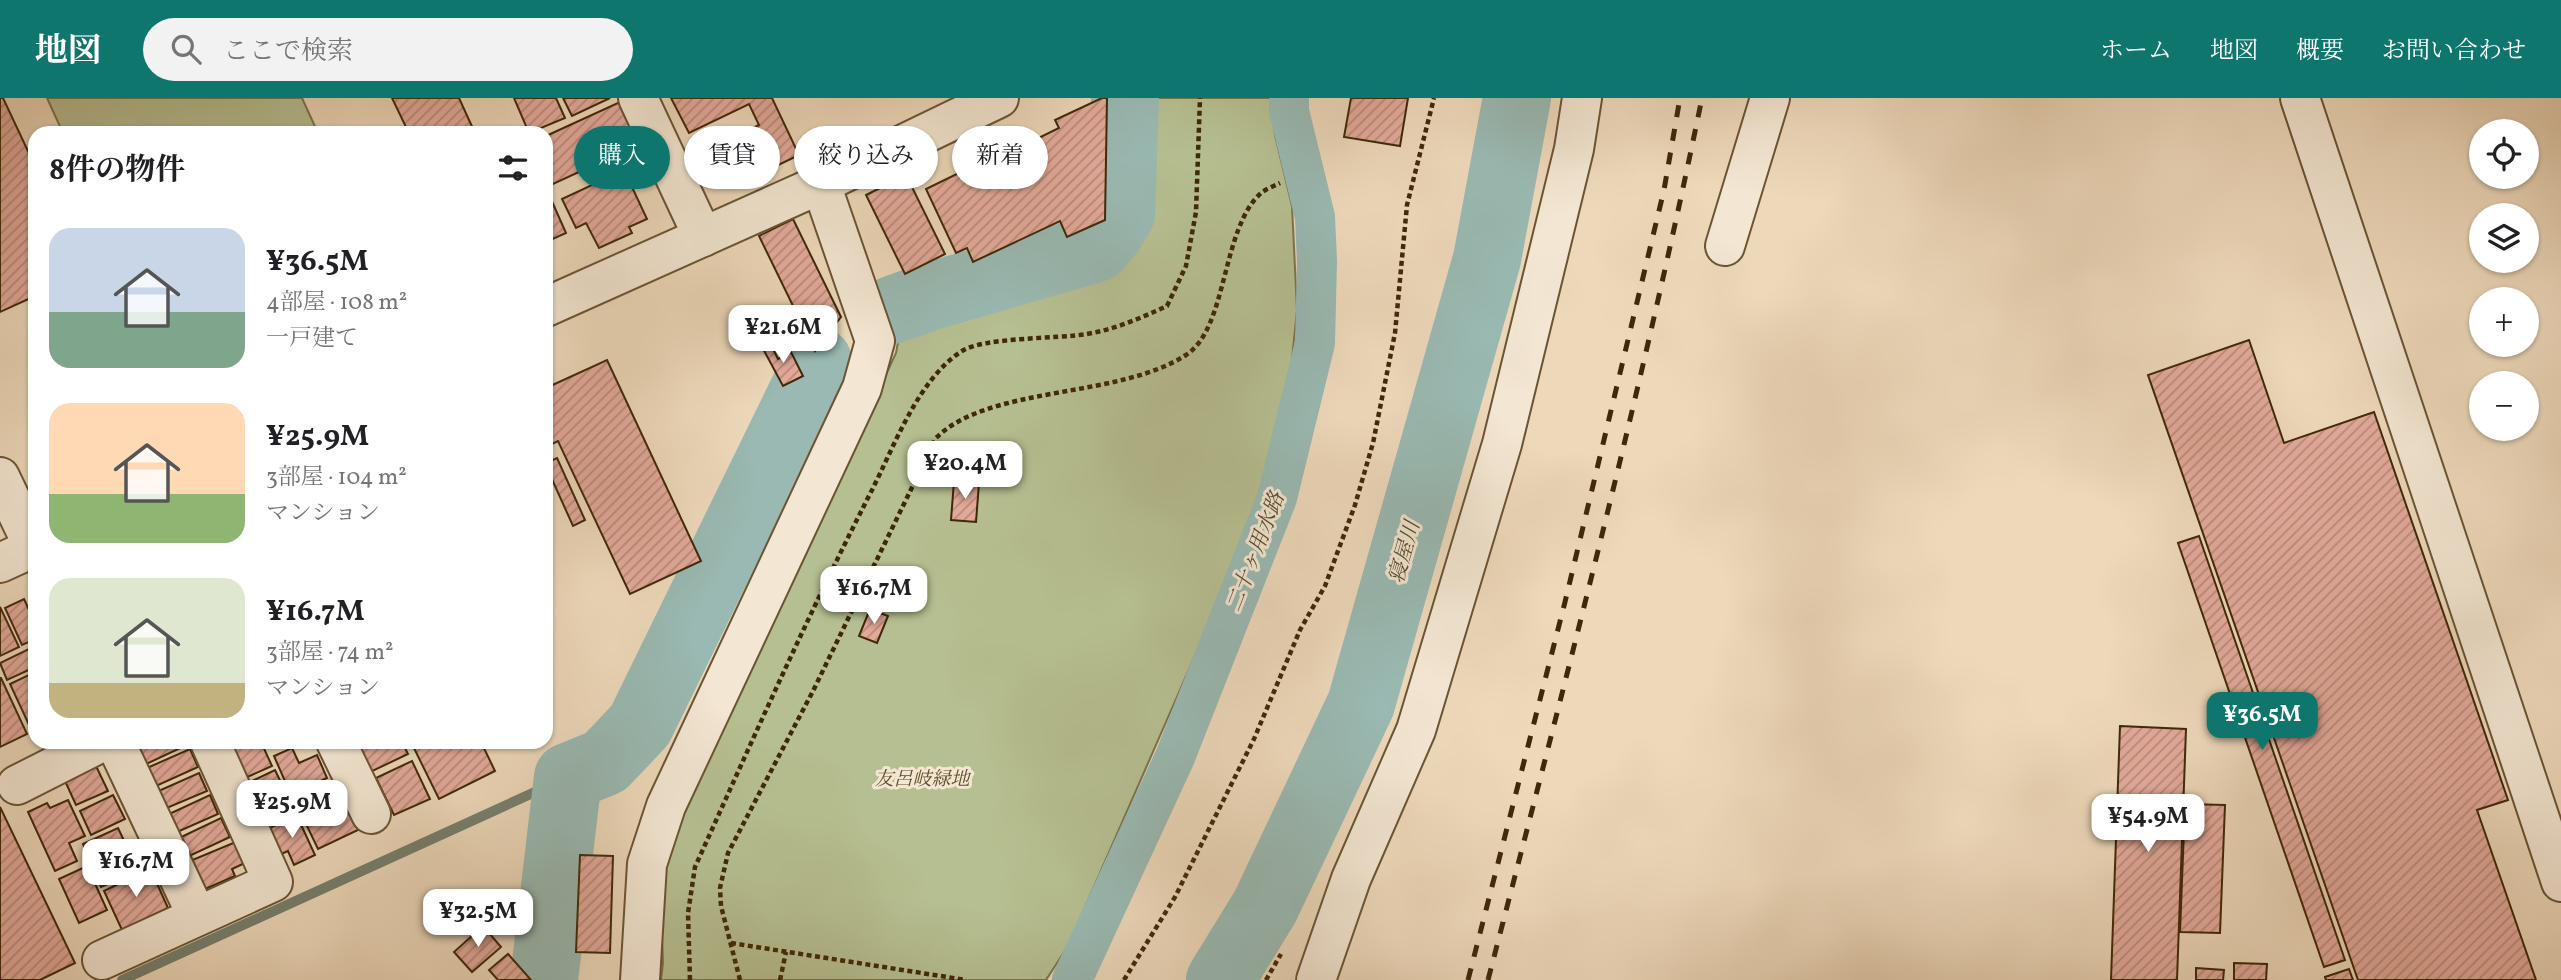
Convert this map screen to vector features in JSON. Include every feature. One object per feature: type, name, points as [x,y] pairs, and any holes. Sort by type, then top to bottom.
[{"type":"street","points":[[638,98],[703,237]]},
{"type":"street","points":[[938,127],[999,98]]},
{"type":"street","points":[[1316,980],[1351,879],[1416,730],[1502,444],[1574,149],[1582,98]]},
{"type":"street","points":[[1725,246],[1770,98]]},
{"type":"street","points":[[2300,98],[2561,882]]},
{"type":"street","points":[[553,304],[810,189]]},
{"type":"street","points":[[640,980],[648,864],[666,806],[862,388],[875,341],[823,189]]},
{"type":"street","points":[[0,477],[26,556]]},
{"type":"street","points":[[16,785],[88,749]]},
{"type":"street","points":[[118,749],[197,916]]},
{"type":"street","points":[[102,960],[274,882],[213,749]]},
{"type":"street","points":[[340,749],[372,814]]},
{"type":"path","points":[[690,980],[688,913],[695,867],[832,568],[921,394],[950,361],[964,350],[982,344],[1086,334],[1119,328],[1167,306],[1186,266],[1196,212],[1200,98]]},
{"type":"path","points":[[1124,980],[1175,897],[1254,739],[1300,630],[1325,586],[1355,505],[1373,443],[1395,333],[1407,205],[1434,98]]},
{"type":"path","points":[[740,980],[721,906],[720,888],[728,853],[813,691],[936,438],[948,426],[977,413],[1152,371],[1184,357],[1199,346],[1208,327],[1239,228],[1261,194],[1280,183]]},
{"type":"path","points":[[731,943],[966,980]]},
{"type":"path","points":[[780,980],[786,952]]},
{"type":"green space","points":[[47,98],[302,98],[315,126],[60,126]]},
{"type":"green space","name":"友呂岐緑地","points":[[1128,98],[1270,98],[1275,135],[1292,206],[1297,310],[1286,417],[1250,530],[1068,946],[1046,980],[661,980],[663,963],[660,882],[666,851],[896,353],[898,342],[894,315],[898,309],[928,298],[1098,251],[1125,216]]},
{"type":"building","points":[[0,98],[3,98],[28,151],[28,299],[0,312]]},
{"type":"building","points":[[392,98],[459,98],[472,126],[406,126]]},
{"type":"building","points":[[514,98],[556,98],[565,118],[546,126],[526,126]]},
{"type":"building","points":[[563,98],[610,98],[572,116]]},
{"type":"building","points":[[671,98],[772,98],[794,144],[794,157],[780,164],[780,126],[757,126],[759,125],[749,104],[703,126],[685,126]]},
{"type":"building","points":[[1107,98],[1105,220],[1067,237],[1060,221],[973,262],[967,248],[956,253],[926,189],[938,189],[938,183],[952,176],[952,189],[1048,189],[1048,133],[1059,128],[1055,120]]},
{"type":"building","points":[[1351,98],[1408,98],[1400,146],[1344,137]]},
{"type":"building","points":[[620,102],[631,126],[574,126],[574,174],[553,184],[553,133]]},
{"type":"building","points":[[583,189],[633,189],[647,219],[629,227],[632,233],[599,248],[586,223],[576,228],[562,199]]},
{"type":"building","points":[[878,189],[913,189],[945,254],[905,274],[866,195]]},
{"type":"building","points":[[553,204],[566,233],[553,239]]},
{"type":"building","points":[[793,219],[841,317],[815,351],[759,236]]},
{"type":"building","points":[[2249,340],[2284,443],[2374,412],[2508,800],[2477,810],[2536,980],[2358,980],[2148,375]]},
{"type":"building","points":[[769,341],[778,359],[791,352],[803,376],[783,386],[761,345]]},
{"type":"building","points":[[607,360],[701,561],[630,594],[558,441],[553,444],[553,385]]},
{"type":"building","points":[[557,458],[585,520],[573,526],[553,482],[553,460]]},
{"type":"building","points":[[954,481],[979,483],[976,522],[951,520]]},
{"type":"building","points":[[2199,536],[2345,960],[2324,967],[2178,543]]},
{"type":"building","points":[[24,599],[28,608],[28,642],[22,645],[5,608]]},
{"type":"building","points":[[0,607],[19,647],[0,656]]},
{"type":"building","points":[[870,609],[888,616],[877,643],[859,636]]},
{"type":"building","points":[[28,649],[28,670],[7,680],[0,663]]},
{"type":"building","points":[[28,675],[28,723],[10,684]]},
{"type":"building","points":[[0,678],[27,734],[0,747]]},
{"type":"building","points":[[2120,726],[2186,729],[2177,980],[2111,980]]},
{"type":"building","points":[[137,749],[178,749],[144,765]]},
{"type":"building","points":[[190,749],[198,767],[156,786],[147,768]]},
{"type":"building","points":[[232,749],[264,749],[272,766],[245,778]]},
{"type":"building","points":[[292,749],[299,763],[317,755],[327,778],[291,795],[274,756]]},
{"type":"building","points":[[354,749],[406,749],[408,754],[366,774]]},
{"type":"building","points":[[414,749],[484,749],[495,771],[439,799]]},
{"type":"building","points":[[412,761],[430,799],[394,815],[376,778]]},
{"type":"building","points":[[96,766],[108,791],[76,805],[65,781]]},
{"type":"building","points":[[275,770],[294,810],[266,823],[246,784]]},
{"type":"building","points":[[199,773],[207,791],[162,810],[154,793]]},
{"type":"building","points":[[330,782],[342,805],[347,803],[360,829],[318,849],[294,799]]},
{"type":"building","points":[[113,795],[125,819],[91,835],[80,811]]},
{"type":"building","points":[[210,795],[218,814],[175,833],[167,815]]},
{"type":"building","points":[[68,800],[85,836],[69,843],[77,861],[55,871],[28,812],[47,803],[50,808]]},
{"type":"building","points":[[2185,804],[2225,805],[2220,933],[2180,932]]},
{"type":"building","points":[[0,807],[75,963],[40,980],[0,980]]},
{"type":"building","points":[[297,816],[315,855],[294,865],[288,851],[279,855],[267,829]]},
{"type":"building","points":[[221,818],[230,837],[185,858],[177,839]]},
{"type":"building","points":[[118,828],[127,847],[91,863],[83,844]]},
{"type":"building","points":[[238,841],[247,862],[232,869],[235,876],[203,890],[190,861]]},
{"type":"building","points":[[129,851],[138,871],[101,887],[93,868]]},
{"type":"building","points":[[580,855],[613,856],[610,953],[576,952]]},
{"type":"building","points":[[87,866],[107,910],[79,923],[59,879]]},
{"type":"building","points":[[150,868],[168,908],[122,930],[104,891]]},
{"type":"building","points":[[483,926],[501,947],[472,972],[454,952]]},
{"type":"building","points":[[508,954],[531,980],[498,980],[489,970]]},
{"type":"building","points":[[2234,963],[2267,964],[2266,980],[2234,980]]},
{"type":"building","points":[[2196,968],[2224,970],[2223,980],[2196,980]]},
{"type":"building","points":[[2349,969],[2353,980],[2326,980],[2325,977]]},
{"type":"waterway","points":[[892,310],[1096,248],[1121,214],[1125,98]]},
{"type":"waterway","name":"二十ヶ用水路","points":[[1072,980],[1175,757],[1277,498],[1315,343],[1315,217],[1289,111],[1289,98]]},
{"type":"waterway","name":"寝屋川","points":[[1220,980],[1265,907],[1361,704],[1487,259],[1517,98]]},
{"type":"waterway","points":[[544,980],[568,777],[605,762],[640,725],[818,361]]},
{"type":"waterway","points":[[122,980],[568,777]]},
{"type":"railway","points":[[1468,980],[1565,602],[1664,190],[1680,98]]},
{"type":"railway","points":[[1488,980],[1628,430],[1702,98]]}]
